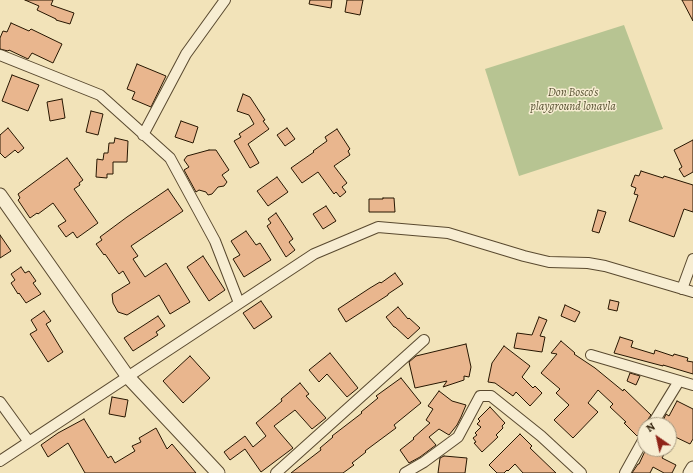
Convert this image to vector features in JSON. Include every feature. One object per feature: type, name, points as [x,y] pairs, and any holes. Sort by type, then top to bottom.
[{"type":"street","points":[[143,134],[186,54],[225,0]]},
{"type":"street","points":[[0,55],[100,95],[170,158],[215,241],[240,303]]},
{"type":"street","points":[[0,195],[128,377],[214,472]]},
{"type":"street","points":[[0,462],[314,254],[378,227],[448,233],[549,262],[588,263],[605,266],[693,292]]},
{"type":"street","points":[[682,289],[693,259]]},
{"type":"street","points":[[276,473],[424,340]]},
{"type":"street","points":[[591,355],[693,384]]},
{"type":"street","points":[[657,417],[679,380]]},
{"type":"street","points":[[405,473],[424,462],[458,437],[480,396],[491,396],[541,436],[581,473]]},
{"type":"street","points":[[0,402],[29,442]]},
{"type":"street","points":[[624,473],[637,451]]},
{"type":"street","points":[[690,473],[693,468]]},
{"type":"green space","name":"Don Bosco's playground lonavla","points":[[624,25],[663,129],[519,176],[485,69]]},
{"type":"building","points":[[25,0],[53,0],[51,5],[74,13],[70,24],[56,20],[37,10],[39,6]]},
{"type":"building","points":[[310,0],[332,0],[331,8],[309,4]]},
{"type":"building","points":[[347,0],[363,0],[360,15],[345,12]]},
{"type":"building","points":[[682,0],[693,0],[693,21]]},
{"type":"building","points":[[11,23],[29,31],[31,29],[62,44],[53,63],[32,53],[28,59],[9,50],[0,49],[0,38],[3,31],[7,32]]},
{"type":"building","points":[[137,64],[166,76],[151,107],[132,99],[135,92],[127,89]]},
{"type":"building","points":[[12,75],[39,85],[28,111],[2,101]]},
{"type":"building","points":[[243,94],[250,97],[269,129],[248,144],[259,163],[250,168],[234,141],[241,137],[239,134],[254,124],[249,115],[237,111]]},
{"type":"building","points":[[62,99],[65,118],[50,121],[47,102]]},
{"type":"building","points":[[91,111],[103,114],[98,135],[86,132]]},
{"type":"building","points":[[181,121],[198,127],[193,143],[175,137]]},
{"type":"building","points":[[8,128],[24,148],[18,153],[15,150],[5,158],[0,153],[0,135]]},
{"type":"building","points":[[287,128],[295,139],[285,146],[277,135]]},
{"type":"building","points":[[337,129],[350,149],[348,151],[350,155],[334,166],[347,183],[342,187],[346,192],[340,197],[336,192],[334,194],[318,172],[302,183],[291,168],[327,141],[325,137]]},
{"type":"building","points":[[115,138],[128,141],[127,162],[113,162],[113,174],[107,174],[107,178],[96,177],[97,159],[103,160],[104,153],[108,153],[109,143],[114,143]]},
{"type":"building","points":[[693,140],[693,172],[684,177],[679,169],[682,167],[674,150]]},
{"type":"building","points":[[209,150],[216,150],[229,170],[222,175],[227,182],[224,186],[218,187],[212,194],[208,195],[206,192],[199,190],[196,192],[184,170],[189,167],[184,160],[187,156]]},
{"type":"building","points":[[67,158],[83,180],[79,183],[80,185],[74,189],[98,223],[77,238],[73,232],[66,237],[58,226],[66,221],[53,203],[30,218],[18,200],[20,198],[18,194]]},
{"type":"building","points":[[641,171],[693,185],[693,212],[684,209],[674,237],[629,221],[638,195],[634,194],[636,188],[631,186],[635,175],[639,176]]},
{"type":"building","points":[[277,177],[288,192],[268,206],[257,191]]},
{"type":"building","points":[[168,189],[183,211],[131,246],[138,256],[133,259],[145,277],[166,263],[190,302],[170,314],[159,295],[127,315],[118,312],[113,303],[112,294],[130,283],[123,271],[119,274],[96,244],[102,240],[100,237]]},
{"type":"building","points":[[394,198],[395,212],[369,212],[369,199]]},
{"type":"building","points":[[326,206],[336,221],[323,229],[313,214]]},
{"type":"building","points":[[598,210],[606,212],[599,233],[592,231]]},
{"type":"building","points":[[276,213],[293,239],[289,242],[295,250],[286,257],[267,226],[271,223],[268,219]]},
{"type":"building","points":[[246,231],[256,245],[260,243],[271,260],[244,277],[233,259],[240,255],[231,241]]},
{"type":"building","points":[[0,235],[11,251],[0,258]]},
{"type":"building","points":[[203,256],[225,290],[209,301],[187,267]]},
{"type":"building","points":[[21,267],[25,273],[29,271],[36,281],[33,283],[41,294],[26,303],[11,283],[15,280],[11,274]]},
{"type":"building","points":[[395,273],[403,284],[346,322],[338,309]]},
{"type":"building","points":[[610,300],[619,302],[617,311],[608,309]]},
{"type":"building","points":[[261,301],[272,317],[254,329],[243,313]]},
{"type":"building","points":[[565,305],[580,312],[575,322],[561,316]]},
{"type":"building","points":[[398,307],[408,319],[409,318],[420,328],[408,339],[394,327],[386,317]]},
{"type":"building","points":[[44,311],[51,321],[46,324],[63,352],[48,362],[30,334],[37,330],[31,320]]},
{"type":"building","points":[[158,316],[165,326],[156,332],[158,335],[133,351],[124,338]]},
{"type":"building","points":[[539,317],[547,320],[540,336],[545,337],[542,352],[514,348],[517,333],[532,335]]},
{"type":"building","points":[[620,337],[633,341],[631,347],[654,354],[655,350],[673,356],[674,354],[688,358],[687,361],[693,362],[693,374],[614,353]]},
{"type":"building","points":[[561,341],[575,353],[574,354],[595,368],[623,391],[624,389],[651,415],[650,417],[637,417],[637,436],[624,423],[626,422],[610,407],[613,404],[598,390],[588,403],[598,412],[573,438],[554,420],[569,405],[556,393],[560,389],[541,373],[557,354],[551,353]]},
{"type":"building","points":[[466,344],[471,367],[469,377],[464,376],[464,380],[443,387],[447,381],[415,388],[409,362],[416,356]]},
{"type":"building","points":[[504,346],[530,366],[522,377],[533,388],[535,386],[542,393],[530,406],[516,392],[513,396],[495,383],[488,382],[492,363]]},
{"type":"building","points":[[330,353],[358,388],[347,397],[327,374],[319,382],[309,370]]},
{"type":"building","points":[[190,356],[210,378],[183,403],[163,381]]},
{"type":"building","points":[[630,373],[640,376],[636,385],[627,381]]},
{"type":"building","points":[[401,378],[421,403],[394,425],[396,428],[365,451],[366,452],[352,463],[354,465],[343,473],[291,473],[321,450],[320,448],[333,437],[332,436],[362,413],[361,412],[378,398],[376,396]]},
{"type":"building","points":[[300,383],[309,394],[306,396],[326,418],[312,429],[295,410],[274,426],[293,448],[261,472],[245,449],[230,460],[224,452],[245,436],[253,447],[266,436],[256,423],[282,401],[281,399]]},
{"type":"building","points":[[439,391],[452,401],[466,405],[461,417],[449,435],[439,429],[429,437],[436,445],[409,463],[400,450],[430,423],[426,420],[433,409],[428,406]]},
{"type":"building","points":[[112,397],[128,400],[125,417],[109,414]]},
{"type":"building","points":[[677,401],[693,409],[693,439],[690,444],[677,438],[677,417],[665,417],[666,414],[669,416]]},
{"type":"building","points":[[490,407],[505,423],[502,426],[503,428],[496,435],[498,437],[482,452],[474,443],[476,442],[473,438],[477,435],[475,433],[481,427],[477,424],[480,421],[478,419]]},
{"type":"building","points":[[84,419],[108,458],[111,456],[115,463],[135,451],[132,446],[141,442],[139,438],[156,428],[167,449],[172,444],[196,473],[85,473],[68,443],[48,457],[41,445],[58,433]]},
{"type":"building","points":[[520,434],[532,446],[530,448],[556,473],[523,473],[515,464],[504,473],[497,473],[489,465]]},
{"type":"building","points":[[444,456],[467,458],[465,473],[438,473],[440,458]]},
{"type":"building","points":[[642,457],[663,457],[676,465],[672,473],[664,473],[653,467],[650,473],[632,473]]}]
